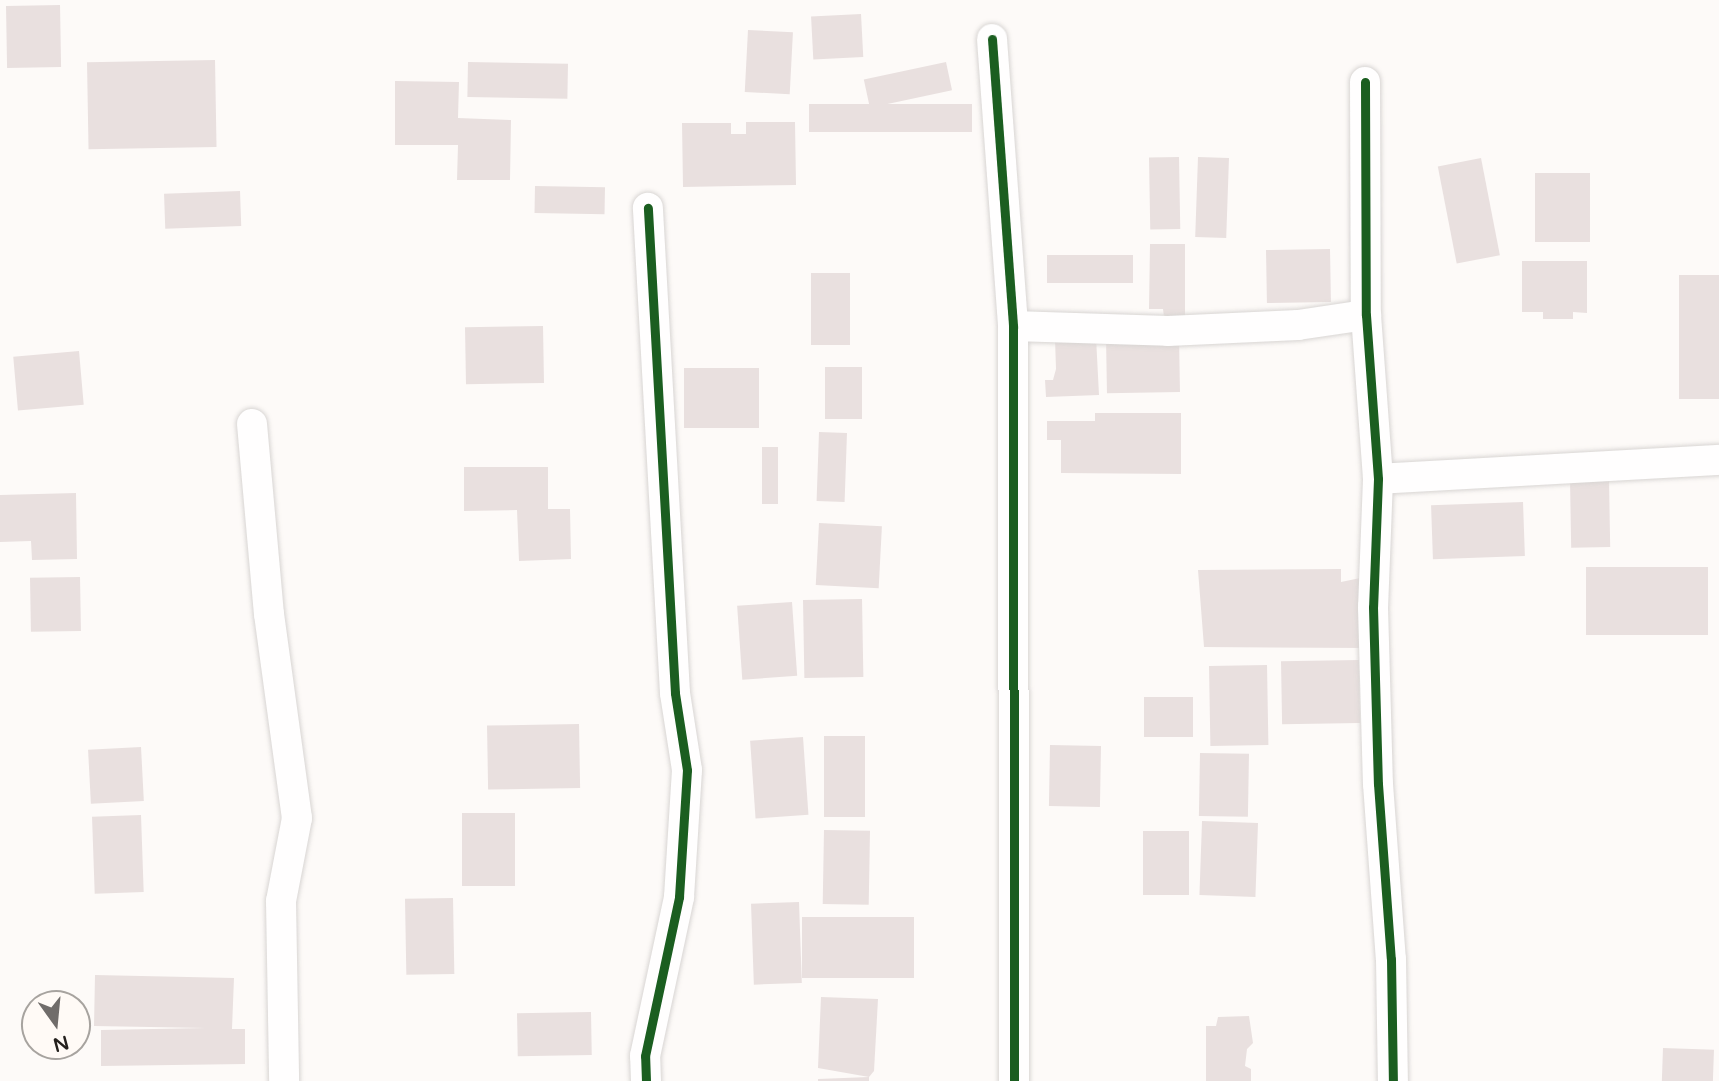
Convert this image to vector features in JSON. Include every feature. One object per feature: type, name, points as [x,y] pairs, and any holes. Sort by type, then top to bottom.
[{"type":"street","points":[[992,39],[1013,327],[1014,1081]]},
{"type":"street","points":[[1365,82],[1366,315],[1378,479],[1373,607],[1378,784],[1391,959],[1393,1081]]},
{"type":"street","points":[[646,1081],[645,1056],[679,897],[687,794],[675,693],[648,208]]},
{"type":"street","points":[[1013,327],[1168,331],[1298,325],[1366,315]]},
{"type":"street","points":[[251,424],[269,614],[297,818],[281,901],[284,1081]]},
{"type":"street","points":[[1378,479],[1719,460]]},
{"type":"building","points":[[60,5],[61,67],[7,68],[6,6]]},
{"type":"building","points":[[861,14],[863,57],[813,60],[811,17]]},
{"type":"building","points":[[748,30],[793,32],[790,94],[745,92]]},
{"type":"building","points":[[215,60],[217,147],[89,149],[87,62]]},
{"type":"building","points":[[468,62],[568,64],[567,99],[467,97]]},
{"type":"building","points":[[946,62],[952,90],[870,108],[864,79]]},
{"type":"building","points":[[395,81],[459,82],[458,118],[511,120],[510,180],[457,180],[458,145],[395,145]]},
{"type":"building","points":[[809,104],[972,104],[972,132],[809,132]]},
{"type":"building","points":[[746,122],[795,122],[796,185],[683,187],[682,123],[731,123],[731,134],[746,134]]},
{"type":"building","points":[[1179,157],[1180,229],[1150,230],[1149,158]]},
{"type":"building","points":[[1198,157],[1229,158],[1226,238],[1195,237]]},
{"type":"building","points":[[1481,158],[1500,255],[1457,264],[1438,166]]},
{"type":"building","points":[[1535,173],[1590,173],[1590,242],[1535,242]]},
{"type":"building","points":[[535,186],[605,187],[605,214],[535,213]]},
{"type":"building","points":[[240,191],[241,226],[165,229],[164,194]]},
{"type":"building","points":[[1150,244],[1185,244],[1185,317],[1164,317],[1163,309],[1149,309]]},
{"type":"building","points":[[1330,249],[1331,302],[1267,303],[1266,250]]},
{"type":"building","points":[[1047,255],[1133,255],[1133,283],[1047,283]]},
{"type":"building","points":[[1522,261],[1587,261],[1587,313],[1573,312],[1573,319],[1543,319],[1543,312],[1522,312]]},
{"type":"building","points":[[811,273],[850,273],[850,345],[811,345]]},
{"type":"building","points":[[1679,275],[1719,275],[1719,399],[1679,399]]},
{"type":"building","points":[[543,326],[544,383],[466,384],[465,327]]},
{"type":"building","points":[[1179,336],[1180,392],[1107,393],[1106,337]]},
{"type":"building","points":[[1096,337],[1099,395],[1046,397],[1045,380],[1053,380],[1056,369],[1055,339]]},
{"type":"building","points":[[79,351],[84,405],[18,411],[13,357]]},
{"type":"building","points":[[825,367],[862,367],[862,419],[825,419]]},
{"type":"building","points":[[684,368],[759,368],[759,428],[684,428]]},
{"type":"building","points":[[1095,413],[1181,413],[1181,474],[1061,473],[1061,440],[1047,440],[1047,421],[1095,421]]},
{"type":"building","points":[[819,432],[847,433],[845,502],[817,501]]},
{"type":"building","points":[[762,447],[778,447],[778,504],[762,504]]},
{"type":"building","points":[[464,467],[548,467],[548,509],[570,509],[571,559],[519,561],[517,510],[464,511]]},
{"type":"building","points":[[1609,479],[1610,547],[1571,548],[1570,480]]},
{"type":"building","points":[[76,493],[77,559],[32,560],[31,541],[0,542],[0,495]]},
{"type":"building","points":[[1523,502],[1525,556],[1433,559],[1431,505]]},
{"type":"building","points":[[819,523],[882,526],[879,588],[816,585]]},
{"type":"building","points":[[1586,567],[1708,567],[1708,635],[1586,635]]},
{"type":"building","points":[[1341,569],[1341,582],[1365,577],[1366,648],[1204,647],[1198,570]]},
{"type":"building","points":[[80,577],[81,631],[31,632],[30,578]]},
{"type":"building","points":[[862,599],[863,677],[804,678],[803,600]]},
{"type":"building","points":[[792,602],[797,676],[742,680],[737,606]]},
{"type":"building","points":[[1359,660],[1360,723],[1282,724],[1281,661]]},
{"type":"building","points":[[1267,665],[1268,745],[1210,746],[1209,666]]},
{"type":"building","points":[[1144,697],[1193,697],[1193,737],[1144,737]]},
{"type":"building","points":[[579,724],[580,788],[488,790],[487,726]]},
{"type":"building","points":[[824,736],[865,736],[865,817],[824,817]]},
{"type":"building","points":[[803,737],[808,815],[756,819],[750,741]]},
{"type":"building","points":[[1050,745],[1101,746],[1100,807],[1049,806]]},
{"type":"building","points":[[141,747],[144,801],[91,804],[88,750]]},
{"type":"building","points":[[1200,753],[1249,754],[1248,817],[1199,816]]},
{"type":"building","points":[[462,813],[515,813],[515,886],[462,886]]},
{"type":"building","points":[[141,815],[144,892],[95,894],[92,817]]},
{"type":"building","points":[[1202,821],[1258,823],[1255,897],[1199,895]]},
{"type":"building","points":[[824,830],[870,831],[869,905],[823,904]]},
{"type":"building","points":[[1143,831],[1189,831],[1189,895],[1143,895]]},
{"type":"building","points":[[453,898],[454,974],[406,975],[405,899]]},
{"type":"building","points":[[799,902],[802,983],[754,985],[751,904]]},
{"type":"building","points":[[802,917],[914,917],[914,978],[802,978]]},
{"type":"building","points":[[95,975],[234,978],[232,1029],[245,1029],[245,1064],[101,1066],[101,1030],[206,1028],[94,1026]]},
{"type":"building","points":[[821,997],[878,999],[874,1071],[869,1077],[818,1068]]},
{"type":"building","points":[[591,1012],[592,1055],[518,1056],[517,1013]]},
{"type":"building","points":[[1249,1016],[1253,1043],[1247,1049],[1245,1066],[1251,1069],[1251,1081],[1206,1081],[1206,1026],[1216,1026],[1218,1017]]},
{"type":"building","points":[[1663,1048],[1714,1050],[1713,1081],[1662,1081]]},
{"type":"building","points":[[869,1077],[869,1081],[818,1081],[818,1079]]},
{"type":"cycle path","points":[[992,39],[1013,326],[1014,1081]]},
{"type":"cycle path","points":[[1365,82],[1366,315],[1378,479],[1373,607],[1378,784],[1391,959],[1393,1081]]},
{"type":"cycle path","points":[[646,1081],[645,1056],[679,897],[687,770],[675,693],[648,208]]}]
